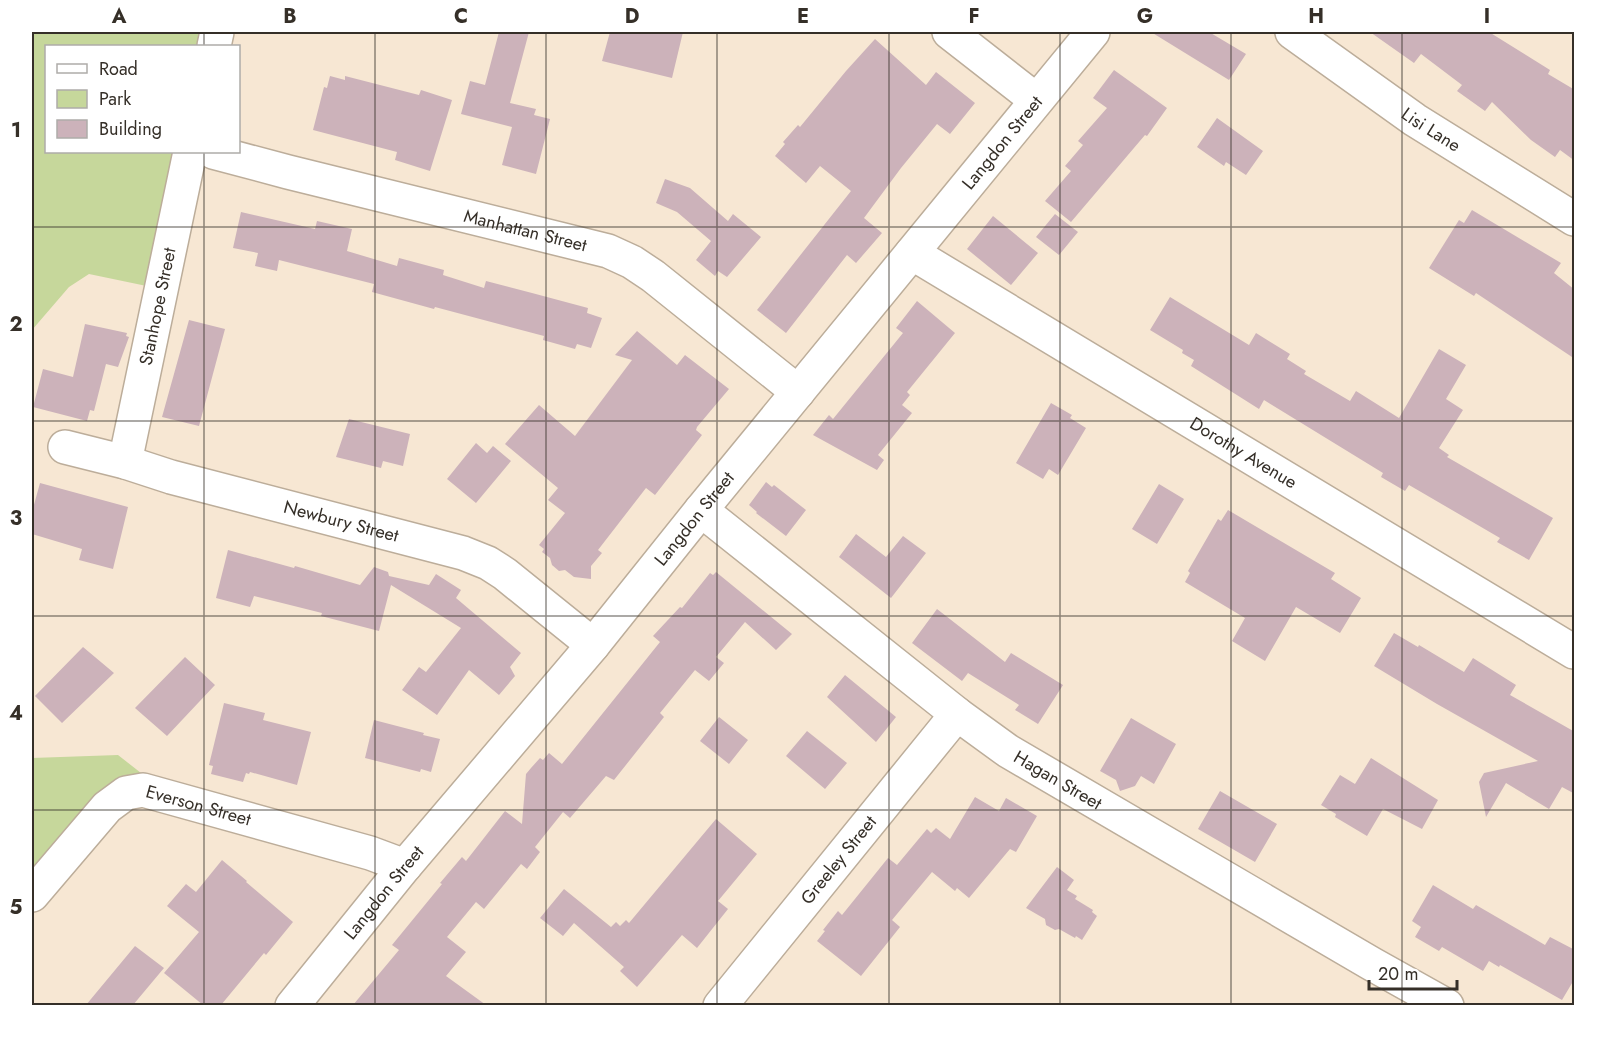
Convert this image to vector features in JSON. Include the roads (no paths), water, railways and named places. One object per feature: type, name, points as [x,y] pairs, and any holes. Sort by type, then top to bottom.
[{"type":"street","points":[[949,32],[1036,100]]},
{"type":"street","name":"Langdon Street","points":[[292,1005],[405,866],[593,645],[1093,32]]},
{"type":"street","name":"Lisi Lane","points":[[1292,32],[1415,120],[1575,219]]},
{"type":"street","name":"Stanhope Street","points":[[125,462],[190,153]]},
{"type":"street","name":"Manhattan Street","points":[[217,153],[608,251],[632,262],[653,276],[798,392]]},
{"type":"street","name":"Dorothy Avenue","points":[[912,253],[1575,652]]},
{"type":"street","name":"Newbury Street","points":[[65,447],[463,553],[488,563],[504,573],[593,645]]},
{"type":"street","name":"Hagan Street","points":[[701,510],[957,714],[1008,751],[1447,1005]]},
{"type":"street","name":"Greeley Street","points":[[720,1005],[957,714]]},
{"type":"street","name":"Everson Street","points":[[32,896],[107,807],[126,793],[143,790],[370,852],[405,866]]}]
